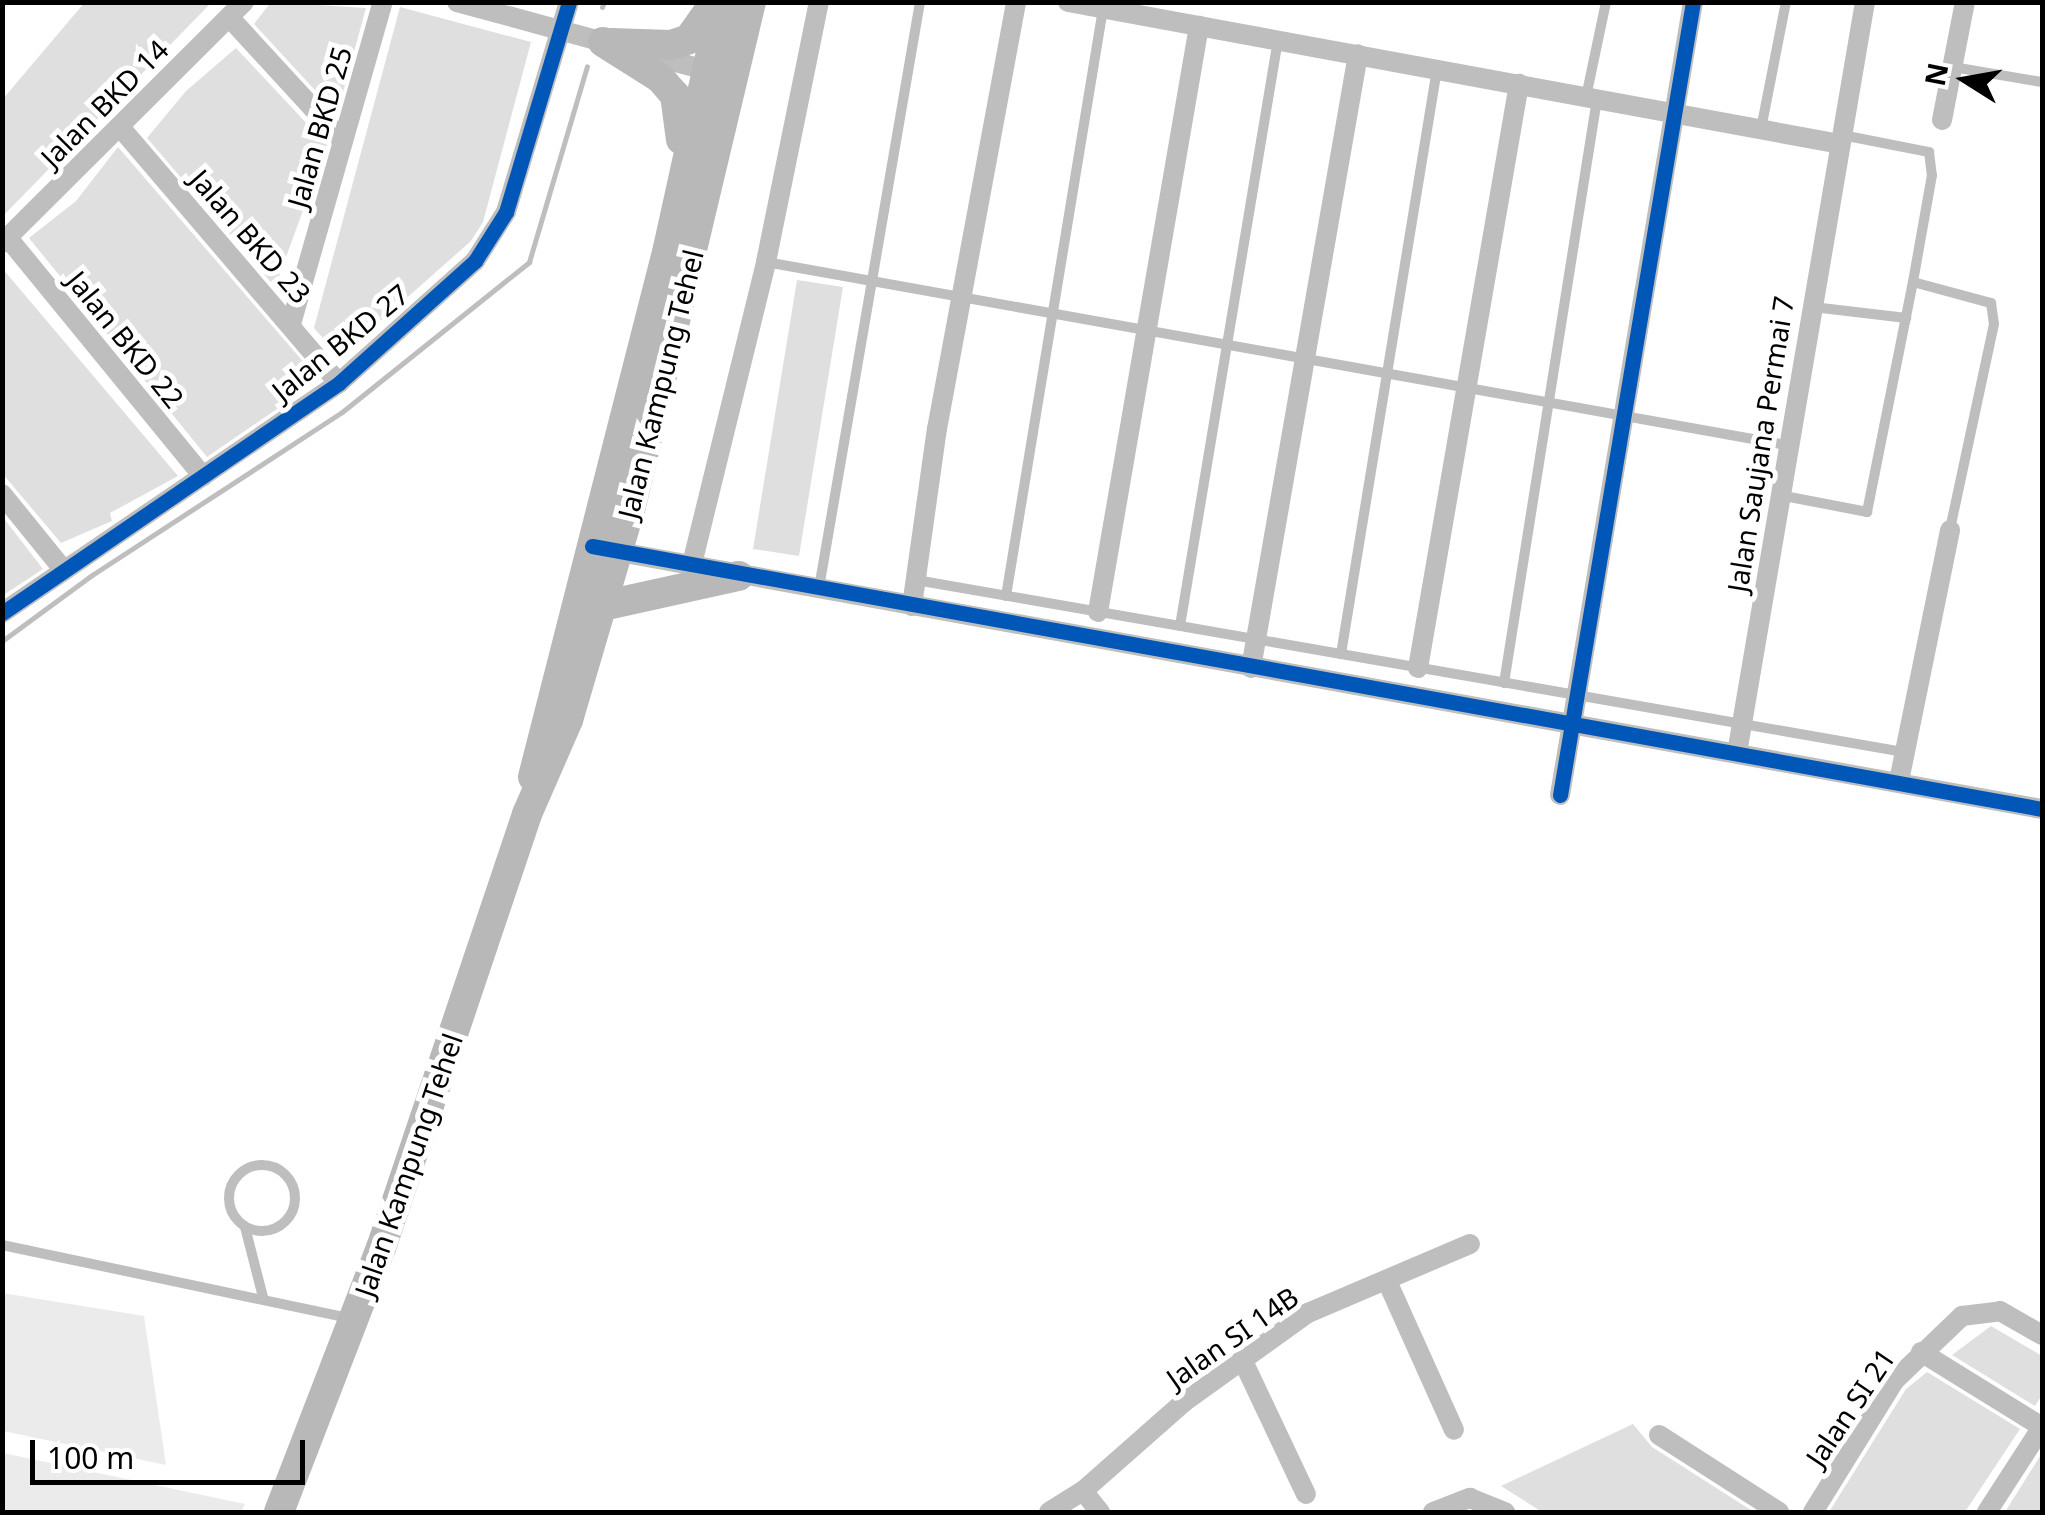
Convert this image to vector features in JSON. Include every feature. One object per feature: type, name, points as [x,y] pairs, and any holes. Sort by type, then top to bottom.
[{"type":"main road","points":[[604,42],[671,45],[689,39],[715,2]]},
{"type":"main road","name":"Jalan Kampung Tehel","points":[[279,1512],[355,1320],[528,814],[557,753],[602,606],[605,549],[722,2]]},
{"type":"main road","points":[[674,336],[714,115],[706,70],[730,46],[741,2]]},
{"type":"main road","name":"Jalan Kampung Tehel","points":[[528,814],[544,713],[605,549],[674,336],[751,2]]},
{"type":"main road","points":[[604,42],[660,78],[682,115],[668,248]]},
{"type":"main road","points":[[602,606],[739,576]]},
{"type":"street","name":"Jalan BKD 25","points":[[291,324],[384,2]]},
{"type":"street","name":"Jalan BKD 27","points":[[2,613],[62,568],[339,383],[494,238],[568,2]]},
{"type":"street","points":[[691,568],[766,262],[819,2]]},
{"type":"street","points":[[912,606],[961,296],[1016,2]]},
{"type":"street","points":[[1068,2],[1761,130],[1840,140]]},
{"type":"street","points":[[1560,796],[1620,414],[1693,2]]},
{"type":"street","name":"Jalan Saujana Permai 7","points":[[1737,752],[1786,445],[1865,2]]},
{"type":"street","points":[[1942,120],[1965,2]]},
{"type":"street","points":[[465,4],[706,70]]},
{"type":"street","points":[[237,10],[343,141]]},
{"type":"street","name":"Jalan BKD 14","points":[[5,240],[237,10]]},
{"type":"street","points":[[1098,612],[1199,26]]},
{"type":"street","points":[[1251,668],[1358,54]]},
{"type":"street","points":[[1418,668],[1519,84]]},
{"type":"street","name":"Jalan BKD 23","points":[[120,126],[339,383]]},
{"type":"street","name":"Jalan BKD 22","points":[[5,240],[202,476]]},
{"type":"street","points":[[2,494],[62,568]]},
{"type":"street","points":[[1899,782],[1950,530]]},
{"type":"street","points":[[605,549],[691,568],[2042,808]]},
{"type":"street","name":"Jalan SI 14B","points":[[1049,1512],[1083,1491],[1184,1402],[1308,1313],[1470,1244]]},
{"type":"street","points":[[1387,1281],[1454,1430]]},
{"type":"street","name":"Jalan SI 21","points":[[1813,1512],[1895,1380],[1921,1352],[1974,1310],[2000,1311],[2042,1335]]},
{"type":"street","points":[[1921,1352],[2042,1427],[1986,1512]]},
{"type":"street","points":[[1243,1361],[1306,1494]]},
{"type":"street","points":[[1660,1435],[1779,1512]]},
{"type":"street","points":[[1083,1491],[1100,1512]]},
{"type":"street","points":[[1433,1512],[1461,1499],[1499,1508]]},
{"type":"lane","points":[[819,591],[920,2]]},
{"type":"lane","points":[[1504,682],[1606,2]]},
{"type":"lane","points":[[1761,130],[1786,2]]},
{"type":"lane","points":[[1006,596],[1103,9]]},
{"type":"lane","points":[[1180,626],[1278,40]]},
{"type":"lane","points":[[1953,67],[2042,82]]},
{"type":"lane","points":[[1341,654],[1437,68]]},
{"type":"lane","points":[[1778,495],[1866,512],[1932,175],[1928,152],[1840,140]]},
{"type":"lane","points":[[766,262],[1786,445]]},
{"type":"lane","points":[[1913,282],[1991,303],[1994,324],[1950,530]]},
{"type":"lane","points":[[1810,307],[1906,318]]},
{"type":"lane","points":[[915,580],[1905,752]]},
{"type":"lane","points":[[245,1227],[266,1231],[290,1217],[295,1190],[278,1168],[260,1164],[235,1178],[230,1206],[245,1227],[263,1297]]},
{"type":"lane","points":[[2,1244],[263,1297],[355,1320]]},
{"type":"shaded area","points":[[2,1293],[144,1316],[166,1465],[3,1431]]},
{"type":"shaded area","points":[[3,1453],[245,1504],[241,1512],[3,1512]]},
{"type":"building","points":[[85,2],[212,2],[2,217],[2,100]]},
{"type":"building","points":[[271,2],[366,8],[337,114],[254,24]]},
{"type":"building","points":[[400,7],[531,42],[483,222],[471,241],[340,357],[314,328]]},
{"type":"building","points":[[236,48],[327,145],[275,287],[147,138],[186,91]]},
{"type":"building","points":[[118,147],[319,380],[207,457],[29,238],[76,201]]},
{"type":"building","points":[[2,268],[178,476],[110,513],[112,521],[61,543],[2,473]]},
{"type":"building","points":[[797,280],[843,287],[799,556],[753,549]]},
{"type":"building","points":[[2,516],[43,569],[2,596]]},
{"type":"building","points":[[1991,1326],[2042,1356],[2042,1395],[2035,1406],[1952,1355]]},
{"type":"building","points":[[1927,1372],[2020,1429],[1965,1512],[1829,1512],[1906,1389]]},
{"type":"building","points":[[1633,1424],[1652,1447],[1754,1512],[1542,1512],[1501,1486]]},
{"type":"building","points":[[2042,1453],[2042,1512],[2005,1512]]},
{"type":"waterway","points":[[602,7],[604,2]]},
{"type":"waterway","points":[[2,641],[92,575],[342,412],[529,262],[587,66]]},
{"type":"cycle path","points":[[2,613],[339,383],[475,261],[506,212],[569,2]]},
{"type":"cycle path","points":[[1560,795],[1693,2]]},
{"type":"cycle path","points":[[592,546],[2042,809]]}]
